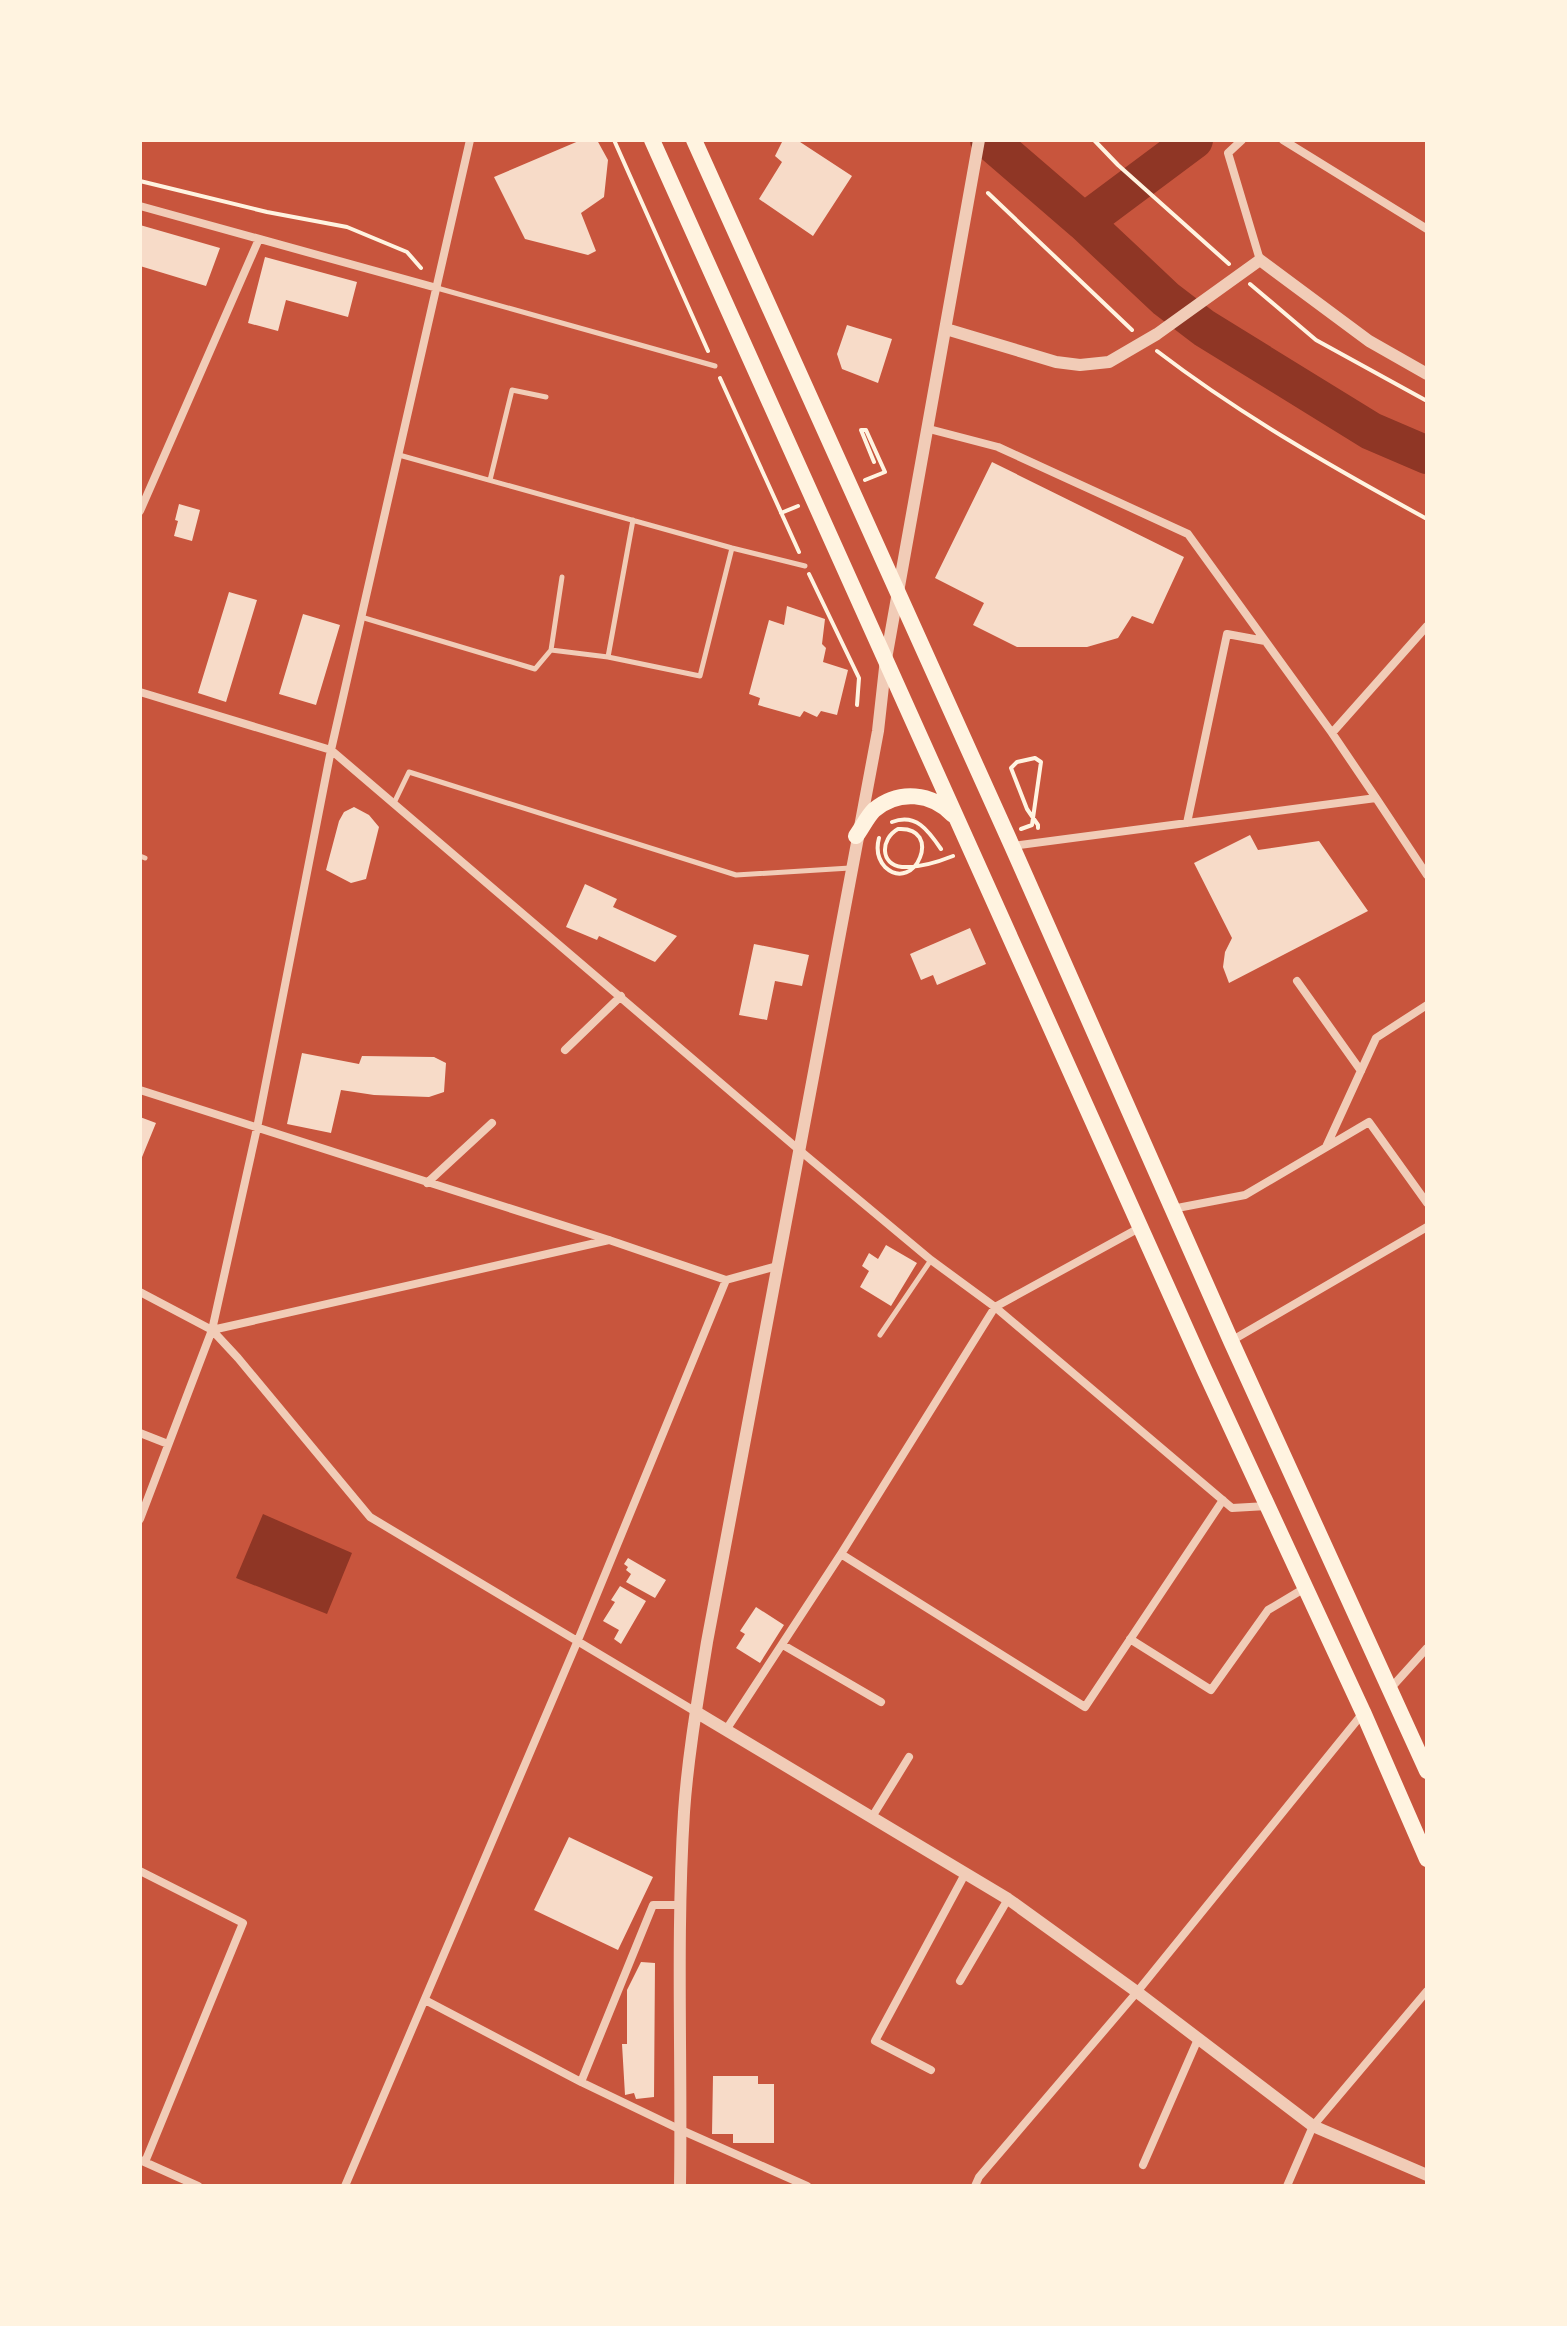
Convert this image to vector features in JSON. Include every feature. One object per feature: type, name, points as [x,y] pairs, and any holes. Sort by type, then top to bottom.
[{"type":"highway","points":[[652,140],[1427,1859]]},
{"type":"highway","points":[[694,140],[1231,1341],[1427,1771]]},
{"type":"highway","points":[[856,836],[875,809],[910,795],[936,801],[957,819]]},
{"type":"street","points":[[140,1519],[212,1330],[257,1128],[331,750],[470,140]]},
{"type":"street","points":[[680,2186],[681,1905],[685,1810],[696,1712],[709,1626],[878,731],[886,659],[979,140]]},
{"type":"street","points":[[1242,140],[1228,153],[1260,260],[1369,341],[1427,374]]},
{"type":"street","points":[[1283,140],[1427,229]]},
{"type":"street","points":[[140,206],[437,288]]},
{"type":"street","points":[[140,511],[259,239]]},
{"type":"street","points":[[946,329],[1033,356],[1080,365],[1109,362],[1157,334],[1260,260]]},
{"type":"street","points":[[929,429],[998,447],[1188,534],[1332,733],[1427,875]]},
{"type":"street","points":[[1332,733],[1427,626]]},
{"type":"street","points":[[1187,823],[1227,634],[1266,641]]},
{"type":"street","points":[[140,692],[331,750],[798,1149],[931,1260],[995,1307],[1232,1508],[1267,1506]]},
{"type":"street","points":[[1012,846],[1376,798]]},
{"type":"street","points":[[1297,981],[1361,1071]]},
{"type":"street","points":[[565,1050],[621,996]]},
{"type":"street","points":[[1326,1148],[1376,1038],[1427,1005]]},
{"type":"street","points":[[140,1090],[726,1280],[777,1266]]},
{"type":"street","points":[[1172,1209],[1245,1195],[1369,1122],[1427,1203]]},
{"type":"street","points":[[427,1183],[492,1123]]},
{"type":"street","points":[[726,1730],[841,1554],[995,1307],[1142,1227]]},
{"type":"street","points":[[1231,1341],[1427,1227]]},
{"type":"street","points":[[212,1330],[609,1240]]},
{"type":"street","points":[[345,2186],[578,1640],[726,1280]]},
{"type":"street","points":[[140,1292],[212,1330],[370,1517],[1008,1899],[1137,1992],[1313,2126],[1427,2177],[1424,2186]]},
{"type":"street","points":[[140,1433],[168,1444]]},
{"type":"street","points":[[841,1554],[1085,1707],[1223,1500]]},
{"type":"street","points":[[1130,1639],[1211,1690],[1268,1610],[1305,1588]]},
{"type":"street","points":[[783,1645],[881,1702]]},
{"type":"street","points":[[1389,1690],[1426,1650]]},
{"type":"street","points":[[975,2186],[979,2177],[1137,1992],[1363,1712]]},
{"type":"street","points":[[872,1817],[909,1757]]},
{"type":"street","points":[[140,1871],[243,1923],[142,2161],[175,2181],[198,2186]]},
{"type":"street","points":[[931,2070],[875,2041],[965,1874]]},
{"type":"street","points":[[960,1981],[1008,1899]]},
{"type":"street","points":[[581,2082],[653,1905],[681,1905]]},
{"type":"street","points":[[1287,2186],[1313,2126],[1427,1991]]},
{"type":"street","points":[[425,2000],[581,2082],[807,2186]]},
{"type":"street","points":[[1143,2165],[1198,2039]]},
{"type":"lane","points":[[437,288],[715,366]]},
{"type":"lane","points":[[490,480],[512,390],[546,397]]},
{"type":"lane","points":[[398,454],[805,566]]},
{"type":"lane","points":[[608,657],[633,520]]},
{"type":"lane","points":[[551,650],[608,657],[700,676],[732,548]]},
{"type":"lane","points":[[361,617],[535,669],[551,650],[562,577]]},
{"type":"lane","points":[[394,803],[409,772],[736,875],[851,868]]},
{"type":"lane","points":[[880,1335],[931,1260]]},
{"type":"path","points":[[614,140],[805,566],[859,678],[857,705]]},
{"type":"path","points":[[1094,140],[1235,278],[1263,296],[1316,340],[1427,401]]},
{"type":"path","points":[[140,181],[267,212],[347,227],[407,252],[437,288]]},
{"type":"path","points":[[988,193],[1144,341],[1200,384],[1309,453],[1427,519]]},
{"type":"path","points":[[874,462],[861,430],[866,430],[885,472]]},
{"type":"path","points":[[1032,825],[1041,762],[1035,758],[1017,762],[1011,768],[1027,809],[1038,825],[1042,842]]},
{"type":"path","points":[[887,825],[903,819],[919,823],[941,849]]},
{"type":"path","points":[[881,832],[878,857],[889,870],[898,874],[908,872],[917,864],[921,856],[922,842],[912,831],[898,829],[887,838],[885,853],[894,864],[901,867],[924,865],[943,860]]},
{"type":"shaded area","points":[[263,1514],[352,1553],[327,1614],[236,1578]]},
{"type":"building","points":[[581,140],[597,140],[608,160],[604,197],[581,213],[596,251],[588,255],[525,239],[494,177]]},
{"type":"building","points":[[783,140],[797,140],[852,176],[813,236],[759,199],[782,162],[775,156]]},
{"type":"building","points":[[140,225],[220,248],[206,286],[140,266]]},
{"type":"building","points":[[265,257],[357,282],[348,317],[286,300],[278,331],[248,323]]},
{"type":"building","points":[[847,325],[892,339],[878,383],[842,369],[837,354]]},
{"type":"building","points":[[992,462],[1184,557],[1153,624],[1132,616],[1118,638],[1087,647],[1017,647],[973,625],[984,603],[935,578]]},
{"type":"building","points":[[179,504],[200,510],[192,541],[174,536]]},
{"type":"building","points":[[229,592],[257,600],[226,702],[198,693]]},
{"type":"building","points":[[787,606],[825,619],[823,662],[848,670],[837,715],[821,711],[817,717],[804,711],[800,717],[758,705],[760,698],[749,694],[769,620],[784,625]]},
{"type":"building","points":[[303,614],[340,625],[316,705],[279,694]]},
{"type":"building","points":[[354,807],[369,815],[379,827],[366,879],[351,883],[326,870],[339,821],[344,812]]},
{"type":"building","points":[[1250,835],[1258,850],[1319,841],[1368,911],[1229,983],[1223,967],[1225,952],[1232,938],[1194,863]]},
{"type":"building","points":[[585,884],[617,899],[613,907],[677,936],[655,962],[599,936],[597,940],[566,927]]},
{"type":"building","points":[[970,928],[986,964],[937,985],[933,975],[921,980],[910,954]]},
{"type":"building","points":[[754,944],[809,955],[802,986],[775,981],[767,1020],[739,1015]]},
{"type":"building","points":[[302,1053],[359,1064],[362,1056],[434,1057],[446,1063],[444,1092],[429,1097],[341,1090],[331,1133],[287,1124]]},
{"type":"building","points":[[140,1117],[156,1123],[140,1162]]},
{"type":"building","points":[[886,1245],[917,1263],[891,1306],[860,1287],[869,1271],[862,1266],[869,1253],[878,1259]]},
{"type":"building","points":[[628,1558],[666,1580],[655,1598],[626,1582],[631,1574],[624,1564]]},
{"type":"building","points":[[620,1586],[646,1601],[621,1644],[614,1639],[619,1630],[603,1621],[615,1602],[611,1600]]},
{"type":"building","points":[[756,1607],[784,1625],[760,1663],[736,1648],[745,1634],[740,1631]]},
{"type":"building","points":[[569,1837],[653,1877],[618,1950],[534,1910]]},
{"type":"building","points":[[641,1962],[655,1963],[654,2097],[636,2099],[634,2093],[625,2095],[622,2044],[627,2044],[627,1990]]},
{"type":"building","points":[[713,2076],[758,2076],[758,2084],[774,2084],[774,2143],[733,2143],[733,2134],[712,2134]]},
{"type":"waterway","points":[[989,140],[1084,222],[1166,299],[1204,328],[1371,431],[1427,455]]},
{"type":"waterway","points":[[1084,222],[1194,140]]}]
